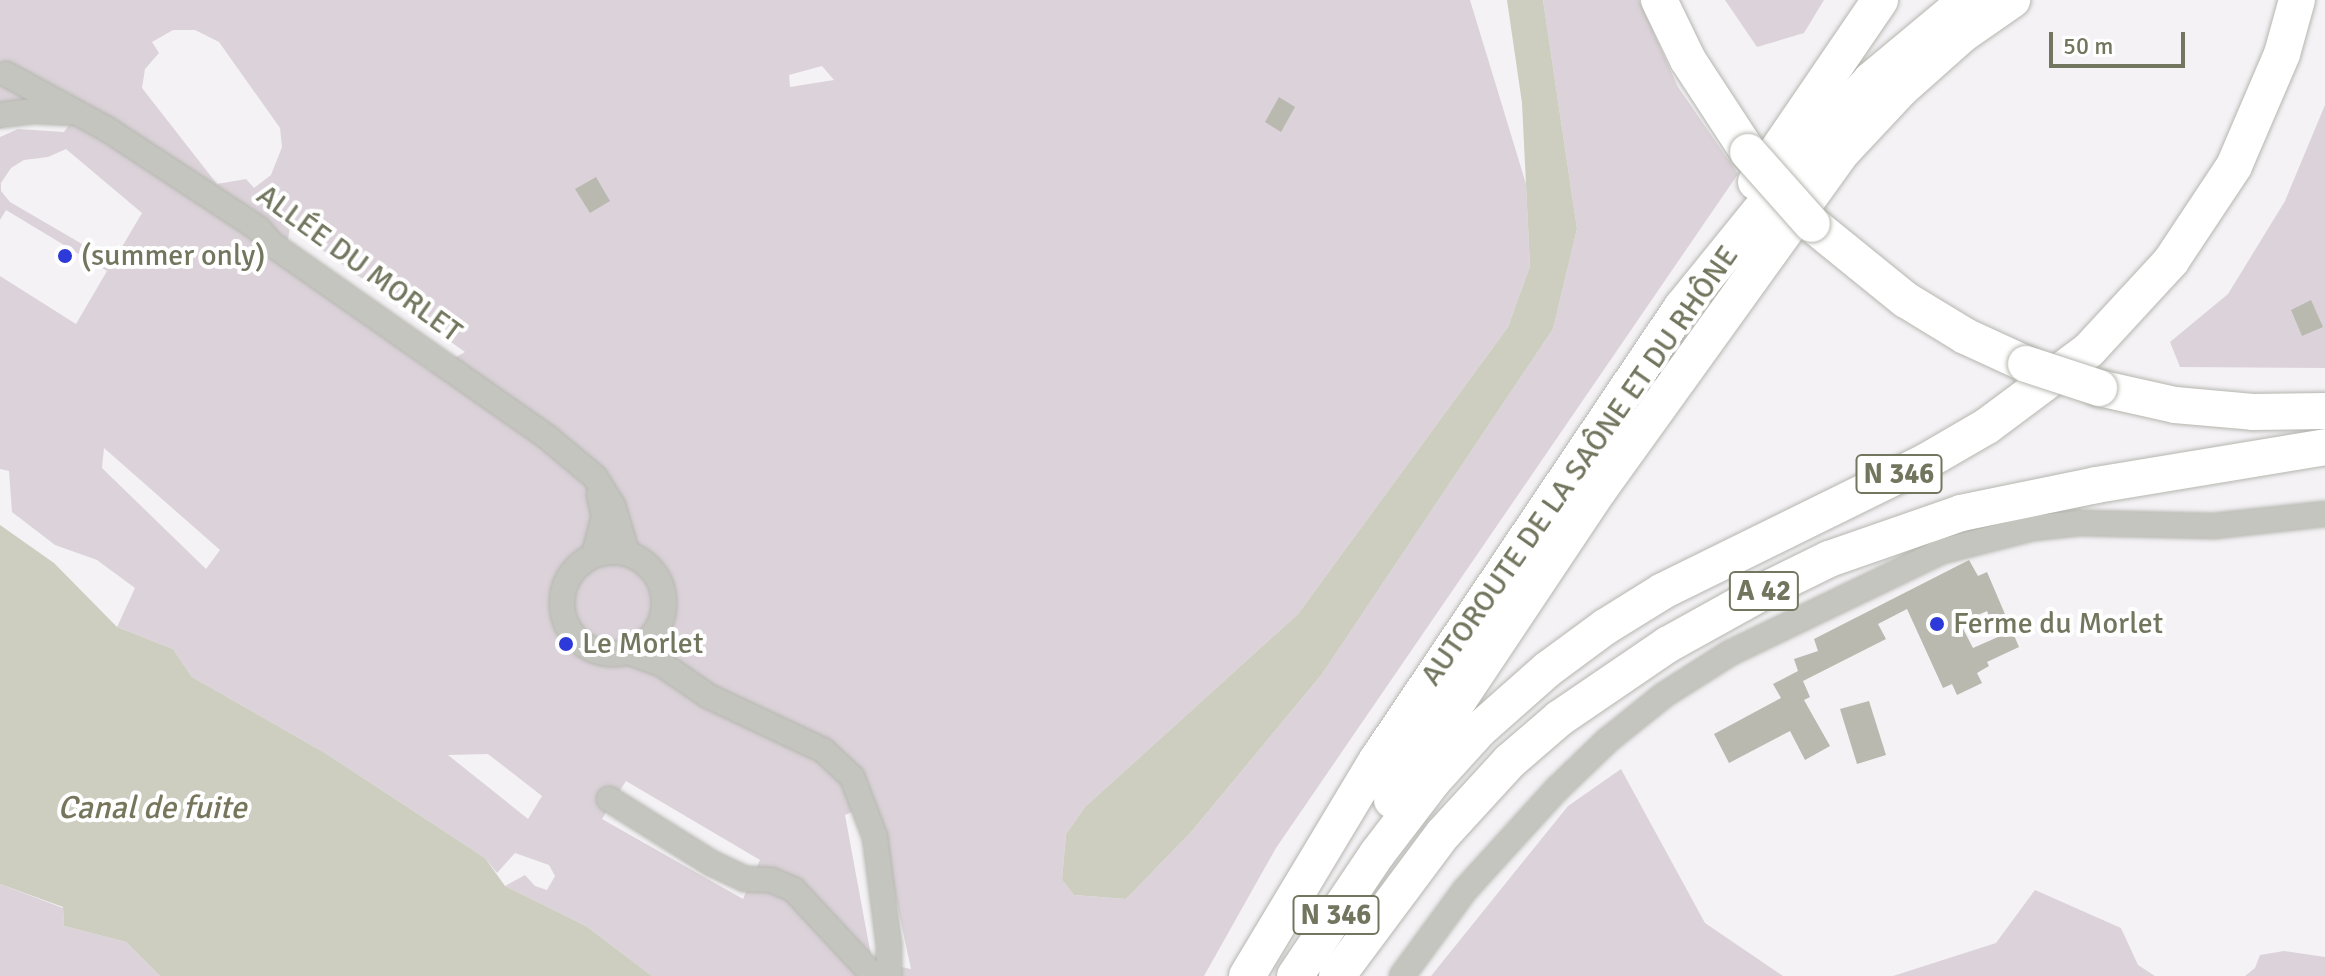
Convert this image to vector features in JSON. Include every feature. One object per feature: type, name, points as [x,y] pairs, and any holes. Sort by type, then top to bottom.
[{"type":"highway","points":[[1659,0],[1709,95],[1748,152],[1812,224],[1906,300],[1965,336],[2026,364],[2099,388],[2175,405],[2253,412],[2325,411]]},
{"type":"highway","points":[[1682,307],[1701,262],[1880,0]]},
{"type":"highway","name":"AUTOROUTE DE LA SAÔNE ET DU RHÔNE","points":[[1247,976],[1377,760],[1682,307],[1810,149],[1871,80],[1967,0]]},
{"type":"highway","points":[[1377,854],[1377,824],[1429,742],[1608,477],[1843,151],[1901,89],[1963,34],[2012,0]]},
{"type":"highway","name":"N 346","points":[[1295,976],[1377,854],[1432,782],[1479,730],[1548,669],[1605,627],[1663,591],[1925,462],[1987,426],[2089,350],[2171,261],[2234,166],[2282,54],[2297,0]]},
{"type":"highway","name":"A 42","points":[[1337,976],[1443,834],[1510,761],[1560,718],[1667,645],[1768,589],[1829,559],[1961,513],[2096,485],[2325,447]]},
{"type":"highway","name":"N 346","points":[[1315,976],[1373,884],[1481,754],[1538,695],[1548,669]]},
{"type":"street","points":[[0,113],[6,96],[3,67]]},
{"type":"street","name":"ALLÉE DU MORLET","points":[[3,67],[258,228],[273,245],[547,437],[595,477],[613,506],[627,553]]},
{"type":"street","name":"ALLÉE DU MORLET","points":[[0,113],[78,113]]},
{"type":"street","points":[[594,555],[604,516],[595,477]]},
{"type":"street","points":[[1402,976],[1465,890],[1548,799],[1608,740],[1664,695],[1730,653],[1942,551],[2033,528],[2079,523],[2214,526],[2325,514]]},
{"type":"street","points":[[660,625],[644,645],[628,652],[602,653],[586,646],[573,634],[564,618],[562,598],[567,580],[579,565],[594,555],[627,553],[652,569],[662,585],[665,608],[660,625],[663,665]]},
{"type":"street","points":[[628,652],[663,665],[708,696],[823,750],[852,777],[863,796],[875,837],[889,945],[889,976]]},
{"type":"street","points":[[609,799],[711,863],[745,879],[771,880],[794,890],[874,976]]},
{"type":"shaded area","points":[[0,0],[1470,0],[1526,184],[1530,266],[1508,327],[1298,614],[1085,807],[1066,834],[1062,880],[1074,895],[1126,899],[1192,831],[1322,674],[1553,329],[1577,229],[1543,0],[1639,0],[1678,87],[1738,174],[1276,848],[1204,976],[652,976],[586,926],[505,886],[525,875],[535,886],[547,890],[555,876],[549,865],[515,853],[497,873],[485,858],[325,753],[192,677],[173,649],[117,627],[135,588],[97,560],[55,545],[12,512],[9,471],[0,469],[0,276],[76,324],[107,271],[6,210],[0,220],[0,137],[18,129],[64,132],[69,125],[16,121],[0,129]],"holes":[[[173,30],[195,30],[219,42],[280,128],[282,147],[271,175],[254,188],[246,179],[217,184],[142,88],[145,69],[159,53],[152,42]],[[822,66],[834,80],[790,87],[789,75]],[[66,149],[142,213],[113,262],[10,202],[1,191],[1,183],[11,168],[24,160],[48,157]],[[290,227],[465,352],[431,371],[284,264]],[[104,448],[220,550],[206,569],[102,468]],[[488,754],[542,796],[528,819],[448,755]],[[626,781],[760,860],[743,899],[602,819]],[[875,802],[911,969],[872,961],[845,815]]]},
{"type":"shaded area","points":[[1725,0],[1824,0],[1804,33],[1757,47]]},
{"type":"shaded area","points":[[2325,105],[2325,368],[2180,367],[2170,342],[2228,294],[2285,201]]},
{"type":"shaded area","points":[[1621,769],[1705,923],[1783,976],[1431,976],[1568,806]]},
{"type":"shaded area","points":[[0,884],[63,908],[64,926],[126,942],[160,976],[0,976]]},
{"type":"shaded area","points":[[2035,890],[2121,928],[2138,965],[2155,976],[1893,976],[1996,943]]},
{"type":"shaded area","points":[[2284,951],[2325,957],[2325,976],[2245,976],[2255,968],[2260,955]]},
{"type":"water","points":[[1507,0],[1543,0],[1577,229],[1553,329],[1322,674],[1192,831],[1126,899],[1074,895],[1062,880],[1066,834],[1085,807],[1298,614],[1508,327],[1530,266],[1522,103]]},
{"type":"water","name":"Canal de fuite","points":[[0,525],[54,563],[117,627],[173,649],[192,677],[325,753],[485,858],[505,886],[586,926],[652,976],[160,976],[126,942],[64,926],[63,907],[0,884]]},
{"type":"building","points":[[1279,97],[1295,107],[1281,132],[1265,122]]},
{"type":"building","points":[[596,177],[610,201],[590,213],[575,189]]},
{"type":"building","points":[[2311,300],[2323,327],[2302,336],[2291,310]]},
{"type":"building","points":[[1969,560],[1978,576],[1987,572],[2019,647],[1987,662],[1989,666],[1977,673],[1982,683],[1957,695],[1952,684],[1943,688],[1907,609],[1878,624],[1886,639],[1803,681],[1810,697],[1804,700],[1830,746],[1805,760],[1790,731],[1729,763],[1714,734],[1781,698],[1773,684],[1798,671],[1794,659],[1818,651],[1814,639]],"holes":[[[1987,611],[1998,637],[1973,648],[1960,623]]]},
{"type":"building","points":[[1869,701],[1886,755],[1857,764],[1840,709]]},
{"type":"place","name":"(summer only)","points":[[65,256]]},
{"type":"place","name":"Ferme du Morlet","points":[[1937,624]]},
{"type":"place","name":"Le Morlet","points":[[566,644]]}]
